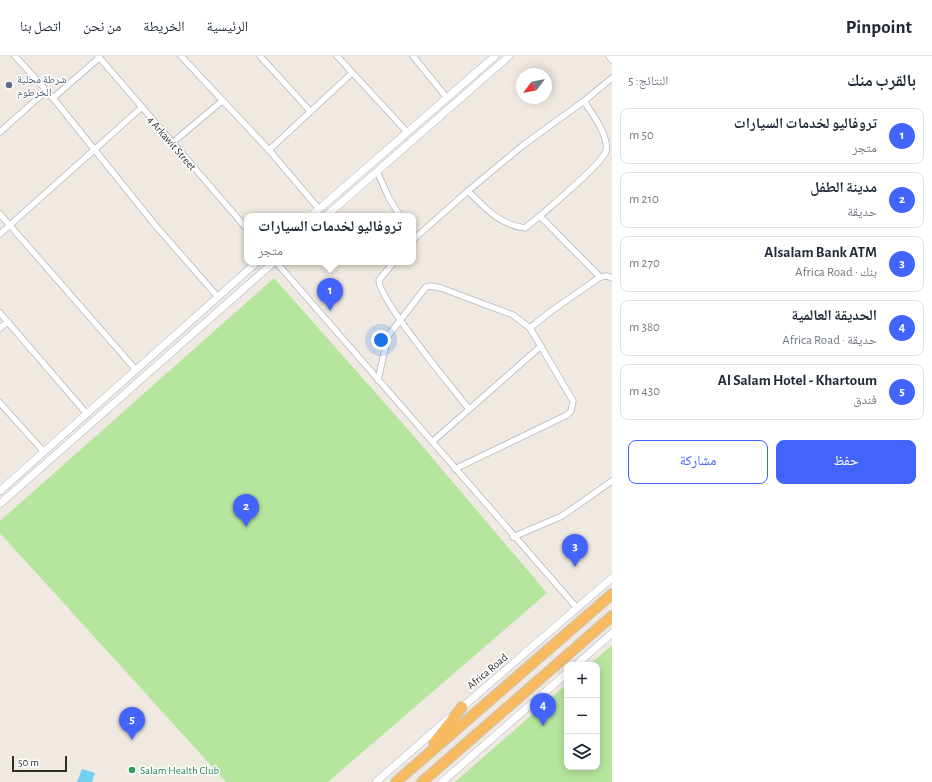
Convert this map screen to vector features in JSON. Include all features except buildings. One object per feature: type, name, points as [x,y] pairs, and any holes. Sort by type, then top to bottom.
[{"type":"highway","points":[[396,782],[612,594]]},
{"type":"highway","points":[[422,782],[612,616]]},
{"type":"highway","points":[[418,763],[462,707]]},
{"type":"street","points":[[15,56],[53,98],[218,297]]},
{"type":"street","points":[[181,56],[269,150],[319,208]]},
{"type":"street","points":[[260,56],[310,111]]},
{"type":"street","points":[[337,56],[407,132]]},
{"type":"street","points":[[413,56],[447,98]]},
{"type":"street","points":[[329,213],[508,56]]},
{"type":"street","points":[[609,56],[612,60]]},
{"type":"street","points":[[53,98],[98,57]]},
{"type":"street","name":"4 Arkawit Street","points":[[98,57],[244,226]]},
{"type":"street","points":[[314,213],[493,57]]},
{"type":"street","points":[[269,150],[352,73]]},
{"type":"street","points":[[416,236],[522,146],[584,101],[612,78]]},
{"type":"street","points":[[0,132],[46,91]]},
{"type":"street","points":[[172,143],[222,101]]},
{"type":"street","points":[[468,191],[488,212],[511,226],[525,228],[575,183],[588,175],[606,151],[603,135],[584,101]]},
{"type":"street","points":[[0,234],[142,108]]},
{"type":"street","points":[[377,171],[389,198],[398,213]]},
{"type":"street","points":[[0,214],[136,370]]},
{"type":"street","points":[[540,216],[600,276]]},
{"type":"street","points":[[0,491],[254,265]]},
{"type":"street","points":[[0,504],[272,265]]},
{"type":"street","points":[[278,265],[513,537],[577,608]]},
{"type":"street","points":[[392,265],[379,280],[379,285],[400,320],[468,408]]},
{"type":"street","points":[[530,328],[600,276],[612,278]]},
{"type":"street","points":[[378,380],[388,336],[426,287],[431,286],[513,315],[530,328],[573,401],[571,411],[455,469]]},
{"type":"street","points":[[0,313],[87,414]]},
{"type":"street","points":[[0,328],[8,322]]},
{"type":"street","points":[[432,442],[468,408],[541,346]]},
{"type":"street","points":[[0,403],[44,452]]},
{"type":"street","points":[[513,537],[562,516],[612,481]]},
{"type":"street","name":"Africa Road","points":[[376,782],[612,578]]},
{"type":"street","points":[[579,662],[612,633]]},
{"type":"street","points":[[442,782],[564,676]]},
{"type":"green space","points":[[274,278],[412,434],[547,593],[328,782],[226,782],[0,533],[0,521]]},
{"type":"green space","points":[[612,645],[612,782],[455,782],[564,687],[564,770],[600,770],[600,662],[592,662]]},
{"type":"water","points":[[82,769],[95,773],[92,782],[77,782]]},
{"type":"place","name":"شرطة محلية الخرطوم","points":[[9,85]]},
{"type":"place","name":"تروفاليو لخدمات السيارات","points":[[330,311]]},
{"type":"place","name":"مدينة الطفل","points":[[246,527]]},
{"type":"place","name":"Alsalam Bank ATM","points":[[575,567]]},
{"type":"place","name":"الحديقة العالمية","points":[[543,726]]},
{"type":"place","name":"Al Salam Hotel - Khartoum","points":[[132,740]]},
{"type":"place","name":"Salam Health Club","points":[[132,770]]}]
